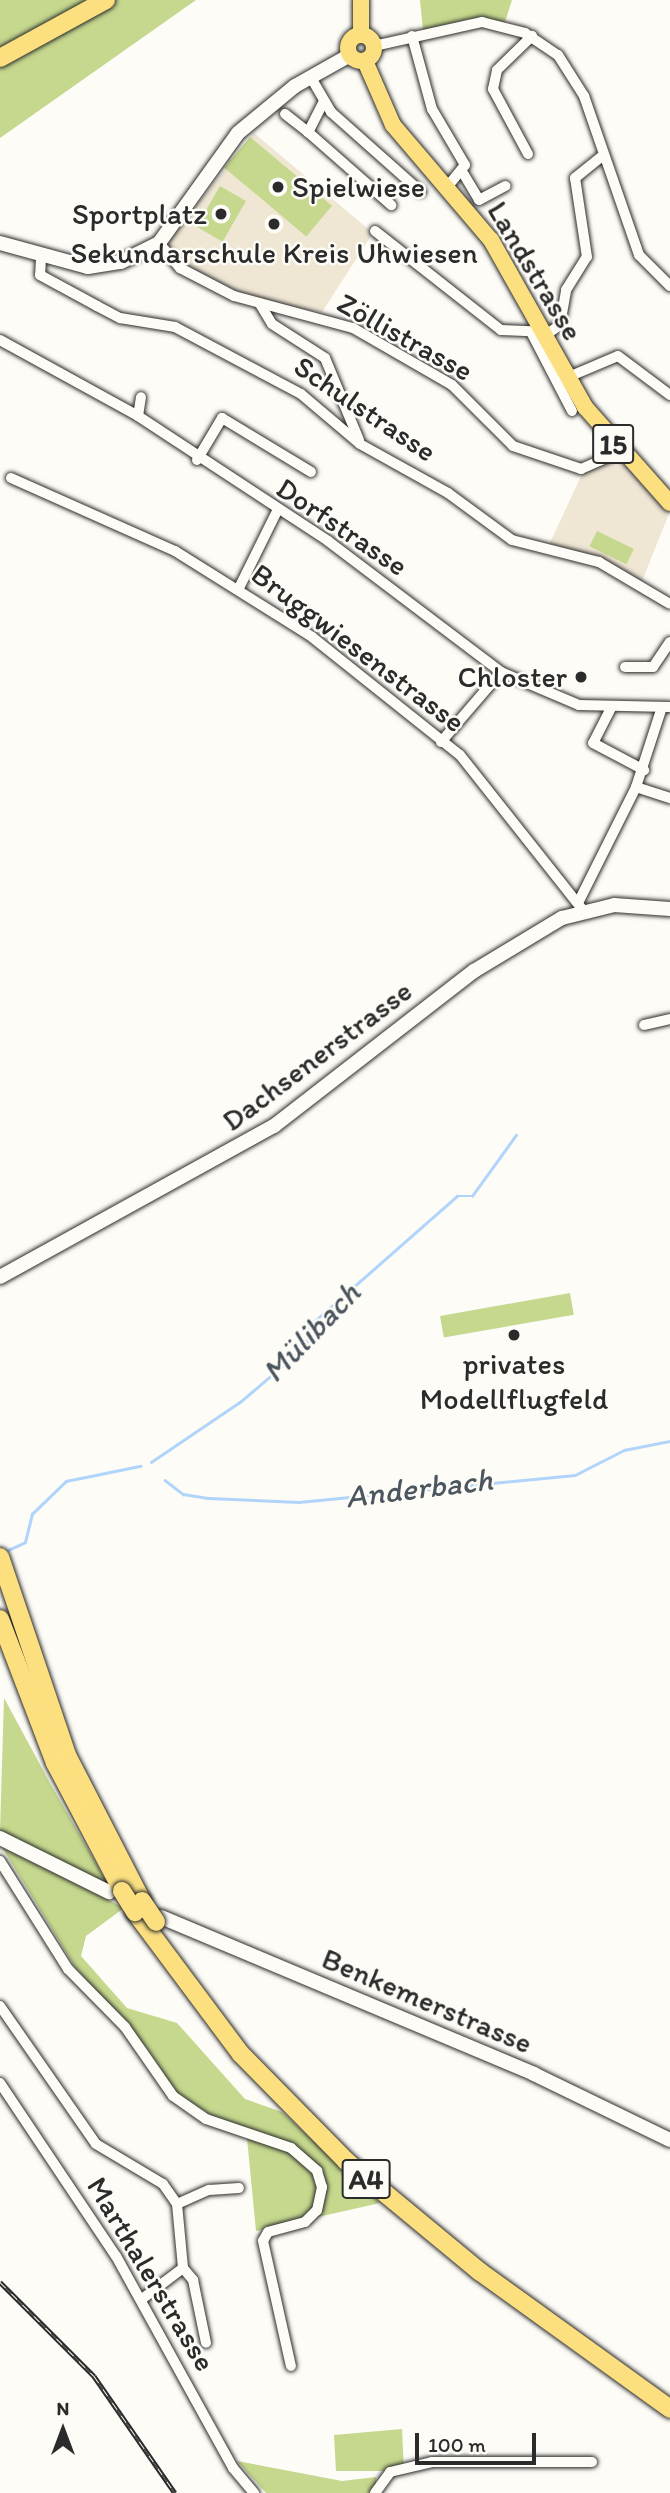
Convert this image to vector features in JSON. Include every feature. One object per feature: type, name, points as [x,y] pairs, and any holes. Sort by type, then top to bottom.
[{"type":"highway","points":[[0,48],[87,0]]},
{"type":"highway","points":[[0,58],[106,0]]},
{"type":"highway","name":"A4","points":[[0,1557],[6,1620],[55,1763],[116,1892],[159,1919],[243,2038],[341,2140],[481,2258],[670,2395]]},
{"type":"highway","name":"A4","points":[[6,1620],[139,1906],[241,2054],[339,2155],[479,2271],[670,2409]]},
{"type":"main road","points":[[361,0],[361,35],[374,46],[357,58],[349,42],[361,35]]},
{"type":"main road","name":"Landstrasse","points":[[357,58],[393,125],[491,240],[536,331],[566,378],[620,452],[670,503]]},
{"type":"street","points":[[374,46],[482,22],[532,36],[558,55],[580,84],[639,255],[670,286]]},
{"type":"street","points":[[412,36],[432,108],[463,159],[463,173],[479,200],[505,186]]},
{"type":"street","points":[[528,154],[493,89],[497,71],[532,36]]},
{"type":"street","points":[[0,243],[41,258],[100,267],[159,243],[238,133],[310,76],[357,58]]},
{"type":"street","points":[[310,76],[323,103],[421,192]]},
{"type":"street","points":[[308,132],[323,103]]},
{"type":"street","points":[[285,114],[391,205]]},
{"type":"street","points":[[375,231],[491,325],[511,334],[560,325],[566,290],[587,257],[573,188],[580,171],[603,155]]},
{"type":"street","points":[[447,187],[463,173]]},
{"type":"street","name":"Zöllistrasse","points":[[159,243],[183,270],[260,304],[353,328],[452,385],[513,446],[581,469],[620,452]]},
{"type":"street","name":"Schulstrasse","points":[[41,258],[40,275],[120,318],[175,327],[242,359],[301,394],[360,444],[448,493],[512,540],[599,562],[670,604]]},
{"type":"street","points":[[260,304],[271,324],[325,358],[360,444]]},
{"type":"street","points":[[536,331],[572,411]]},
{"type":"street","name":"Dorfstrasse","points":[[0,340],[138,416],[197,460],[328,541],[501,672],[563,700],[611,708],[666,707]]},
{"type":"street","points":[[566,378],[613,355],[670,395]]},
{"type":"street","points":[[138,416],[141,397]]},
{"type":"street","points":[[197,460],[222,418],[311,472]]},
{"type":"street","name":"Bruggwiesenstrasse","points":[[11,478],[162,545],[239,588],[312,637],[471,767],[581,905]]},
{"type":"street","points":[[239,588],[277,511]]},
{"type":"street","points":[[625,667],[653,667],[670,642]]},
{"type":"street","points":[[441,742],[501,672]]},
{"type":"street","points":[[581,905],[644,769],[666,707]]},
{"type":"street","points":[[611,708],[593,743],[644,769]]},
{"type":"street","points":[[636,787],[670,798]]},
{"type":"street","name":"Dachsenerstrasse","points":[[0,1277],[64,1237],[244,1145],[474,971],[581,905],[670,909]]},
{"type":"street","points":[[644,1025],[670,1019]]},
{"type":"street","points":[[0,1838],[116,1892]]},
{"type":"street","points":[[0,1861],[68,1969],[125,2027],[173,2096],[206,2119],[291,2148],[317,2171],[322,2187],[317,2210],[305,2222],[268,2232],[262,2241],[291,2366]]},
{"type":"street","name":"Benkemerstrasse","points":[[159,1919],[546,2079],[670,2140]]},
{"type":"street","points":[[0,2006],[96,2144],[163,2184],[177,2204],[183,2268],[192,2280],[206,2343]]},
{"type":"street","name":"Marthalerstrasse","points":[[0,2083],[142,2299],[233,2468],[254,2493]]},
{"type":"street","points":[[177,2204],[209,2190],[239,2188]]},
{"type":"street","points":[[142,2299],[183,2268]]},
{"type":"street","points":[[376,2493],[390,2472],[432,2462],[592,2462]]},
{"type":"shaded area","name":"Sekundarschule Kreis Uhwiesen","points":[[254,133],[373,233],[322,312],[260,302],[179,264],[165,245]]},
{"type":"shaded area","points":[[619,460],[670,511],[642,581],[595,555],[548,547],[583,472]]},
{"type":"green space","points":[[0,0],[196,0],[0,138]]},
{"type":"green space","points":[[420,0],[512,0],[505,22],[469,19],[423,30]]},
{"type":"green space","name":"Spielwiese","points":[[250,137],[332,206],[306,236],[224,168]]},
{"type":"green space","name":"Sportplatz","points":[[220,186],[246,201],[222,242],[196,227]]},
{"type":"green space","points":[[597,531],[634,549],[626,564],[590,546]]},
{"type":"green space","points":[[570,1293],[574,1315],[444,1338],[440,1316]]},
{"type":"green space","points":[[4,1698],[50,1783],[109,1886],[0,1831]]},
{"type":"green space","points":[[0,1844],[124,1908],[86,1936],[81,1956],[127,2008],[177,2023],[245,2099],[282,2112],[380,2203],[256,2231],[246,2128],[217,2119],[177,2093],[147,2048],[75,1967]]},
{"type":"green space","points":[[402,2429],[404,2471],[336,2471],[334,2435]]},
{"type":"green space","points":[[237,2461],[342,2481],[376,2477],[376,2493],[266,2493]]},
{"type":"waterway","name":"Mülibach","points":[[151,1462],[240,1402],[307,1345],[309,1326],[457,1196],[472,1196],[516,1135]]},
{"type":"waterway","name":"Anderbach","points":[[165,1480],[183,1494],[208,1498],[299,1502],[575,1475],[624,1450],[670,1441]]},
{"type":"waterway","name":"Mülibach","points":[[4,1552],[25,1542],[32,1514],[66,1481],[140,1466]]},
{"type":"railway","points":[[0,2282],[94,2376],[175,2493]]},
{"type":"place","name":"Spielwiese","points":[[278,187]]},
{"type":"place","name":"Sportplatz","points":[[221,214]]},
{"type":"place","name":"Sekundarschule Kreis Uhwiesen","points":[[274,224]]},
{"type":"place","name":"Chloster","points":[[581,677]]},
{"type":"place","name":"privates Modellflugfeld","points":[[514,1335]]}]
